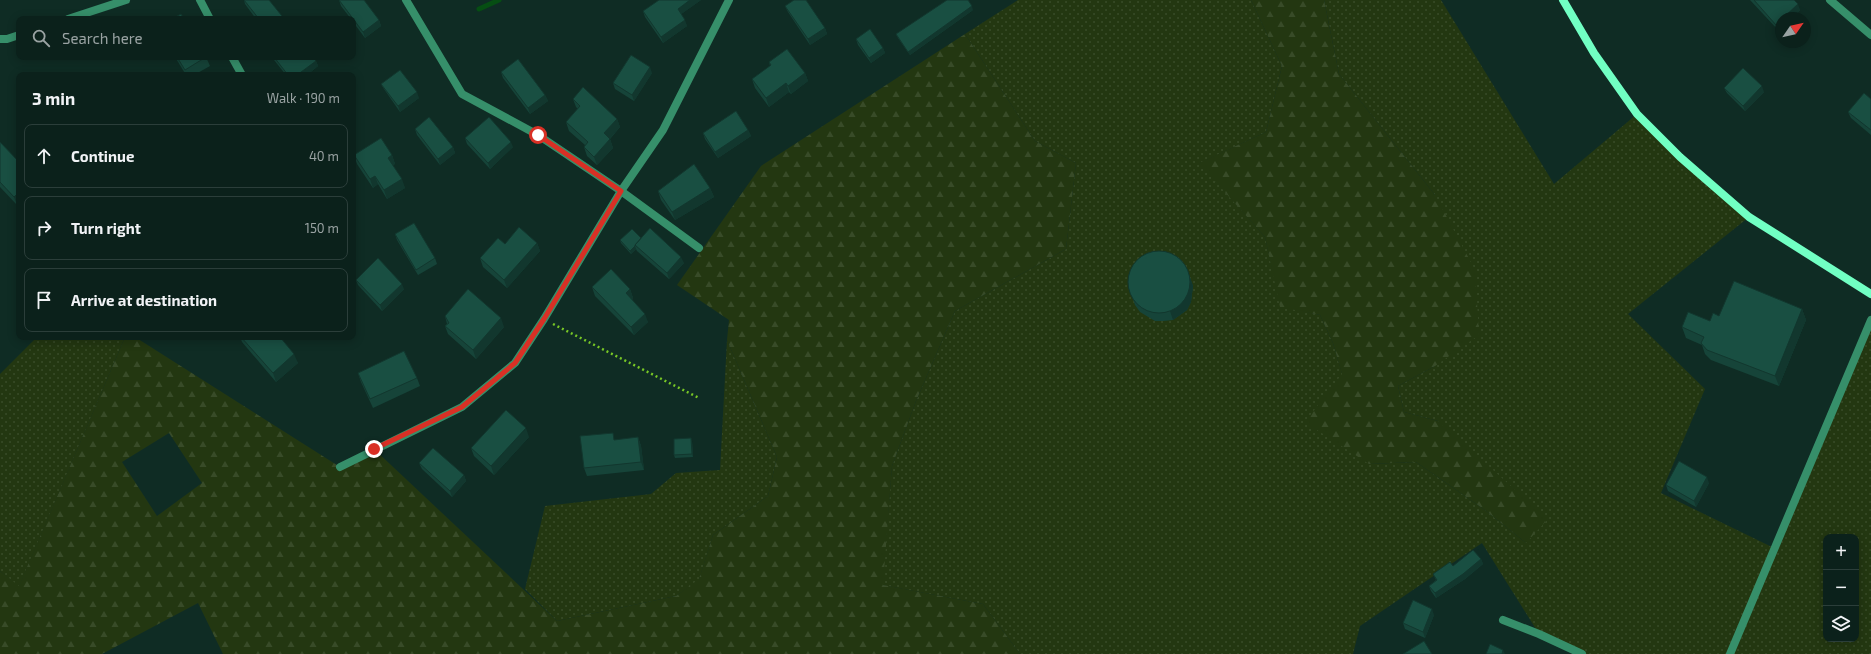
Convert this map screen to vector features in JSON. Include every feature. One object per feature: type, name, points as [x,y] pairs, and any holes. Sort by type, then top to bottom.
[{"type":"street","points":[[77,16],[126,0]]},
{"type":"street","points":[[200,0],[208,16]]},
{"type":"street","points":[[406,0],[462,94],[538,135],[621,191],[699,248]]},
{"type":"street","points":[[340,467],[462,407],[515,363],[544,319],[621,191],[663,130],[729,0]]},
{"type":"street","points":[[1563,0],[1594,53],[1637,114],[1680,157],[1749,217],[1871,294]]},
{"type":"street","points":[[1830,0],[1871,35]]},
{"type":"street","points":[[0,39],[7,39],[16,36]]},
{"type":"street","points":[[234,60],[240,72]]},
{"type":"street","points":[[1730,654],[1871,320]]},
{"type":"street","points":[[1503,620],[1539,634],[1582,654]]},
{"type":"path","points":[[544,319],[699,398]]},
{"type":"green space","points":[[1018,0],[1251,0],[1282,66],[1266,132],[1200,163],[1265,237],[1281,306],[1320,315],[1333,343],[1369,464],[1416,462],[1485,510],[1526,543],[1438,421],[1404,412],[1398,386],[1435,366],[1435,195],[1339,74],[1324,0],[1441,0],[1554,184],[1637,114],[1749,217],[1628,314],[1705,389],[1661,493],[1774,548],[1871,320],[1871,654],[1582,654],[1539,634],[1482,543],[1360,626],[1353,654],[1020,654],[983,604],[882,585],[892,466],[916,401],[955,311],[1066,249],[1076,163],[1035,141],[965,34]]},
{"type":"green space","points":[[1251,0],[1324,0],[1339,74],[1435,195],[1475,270],[1479,335],[1435,366],[1398,386],[1404,412],[1438,421],[1548,519],[1526,543],[1485,510],[1416,462],[1369,464],[1305,422],[1342,374],[1333,343],[1320,315],[1280,307],[1265,237],[1199,163],[1266,132],[1282,66]]},
{"type":"green space","points":[[965,34],[1035,141],[1076,163],[1066,249],[955,311],[916,401],[892,466],[883,585],[983,604],[1020,654],[223,654],[198,603],[102,654],[0,654],[0,571],[19,586],[124,340],[140,340],[340,467],[374,449],[557,621],[676,596],[699,579],[713,535],[768,496],[777,457],[727,340],[729,320],[677,285],[761,166]],"holes":[[[169,433],[202,483],[157,516],[122,462]]]},
{"type":"green space","points":[[34,340],[124,340],[19,587],[0,571],[0,374]]},
{"type":"green space","points":[[727,340],[777,457],[768,496],[713,535],[699,580],[676,596],[557,621],[525,589],[545,506],[651,494],[676,473],[720,470]]},
{"type":"building","points":[[244,0],[269,0],[282,16],[257,16]]},
{"type":"building","points":[[339,0],[364,0],[379,20],[363,32],[356,23],[356,16],[351,16]]},
{"type":"building","points":[[659,0],[690,0],[678,9],[685,20],[661,37],[643,11]]},
{"type":"building","points":[[794,0],[806,0],[825,28],[808,39],[785,6]]},
{"type":"building","points":[[947,0],[968,0],[972,6],[908,52],[896,34]]},
{"type":"building","points":[[1754,0],[1794,0],[1798,4],[1789,12],[1775,12],[1775,24]]},
{"type":"building","points":[[870,29],[883,48],[869,58],[856,39]]},
{"type":"building","points":[[787,49],[805,73],[788,86],[786,83],[766,98],[752,79],[771,65],[769,62]]},
{"type":"building","points":[[631,55],[650,67],[632,95],[613,83]]},
{"type":"building","points":[[518,59],[545,95],[528,108],[501,72]]},
{"type":"building","points":[[179,60],[201,60],[185,70]]},
{"type":"building","points":[[276,60],[316,61],[301,72],[286,72]]},
{"type":"building","points":[[1743,68],[1762,86],[1743,106],[1724,88]]},
{"type":"building","points":[[400,70],[417,92],[398,106],[381,84]]},
{"type":"building","points":[[583,87],[617,119],[604,133],[610,139],[594,157],[584,147],[588,142],[566,122],[580,106],[573,99]]},
{"type":"building","points":[[1864,93],[1871,99],[1871,130],[1848,112]]},
{"type":"building","points":[[736,111],[748,130],[715,152],[703,133]]},
{"type":"building","points":[[429,117],[453,147],[438,159],[415,129]]},
{"type":"building","points":[[489,117],[511,142],[488,163],[465,138]]},
{"type":"building","points":[[381,138],[392,155],[388,158],[402,179],[384,190],[375,176],[370,179],[356,158],[356,154]]},
{"type":"building","points":[[0,142],[16,159],[16,195],[14,197],[0,182]]},
{"type":"building","points":[[694,164],[710,188],[672,212],[658,191]]},
{"type":"building","points":[[414,223],[435,258],[416,270],[395,234]]},
{"type":"building","points":[[519,227],[537,243],[504,280],[480,258],[498,238],[505,244]]},
{"type":"building","points":[[650,228],[681,257],[667,273],[635,245]]},
{"type":"building","points":[[632,229],[641,238],[630,251],[620,240]]},
{"type":"building","points":[[1159,251],[1176,256],[1181,260],[1185,265],[1190,282],[1185,299],[1181,304],[1176,308],[1159,313],[1142,308],[1137,304],[1133,299],[1128,282],[1133,265],[1137,260],[1142,256]]},
{"type":"building","points":[[378,258],[402,284],[380,305],[356,280]]},
{"type":"building","points":[[611,269],[630,289],[626,293],[645,314],[631,327],[592,287]]},
{"type":"building","points":[[1734,281],[1802,309],[1775,376],[1707,350],[1701,343],[1704,337],[1682,327],[1688,312],[1710,321],[1713,313],[1719,316]]},
{"type":"building","points":[[468,289],[501,318],[473,350],[445,326],[449,323],[445,316]]},
{"type":"building","points":[[244,340],[282,340],[294,354],[273,373]]},
{"type":"building","points":[[404,351],[417,378],[370,399],[358,373]]},
{"type":"building","points":[[506,410],[526,428],[491,466],[471,448]]},
{"type":"building","points":[[613,433],[614,440],[638,437],[641,462],[584,468],[580,436]]},
{"type":"building","points":[[691,438],[692,454],[674,455],[674,439]]},
{"type":"building","points":[[433,448],[464,475],[450,491],[419,463]]},
{"type":"building","points":[[1679,461],[1707,477],[1694,501],[1666,485]]},
{"type":"building","points":[[1473,550],[1481,559],[1463,574],[1435,593],[1429,586],[1437,580],[1433,574],[1450,562],[1453,566]]},
{"type":"building","points":[[1413,600],[1432,609],[1423,632],[1403,623]]},
{"type":"building","points":[[1424,641],[1432,654],[1403,654]]},
{"type":"building","points":[[1490,644],[1503,650],[1502,654],[1486,654]]},
{"type":"waterway","points":[[479,9],[499,0]]},
{"type":"route","points":[[374,449],[462,407],[515,363],[544,319],[621,191],[538,135]]}]
